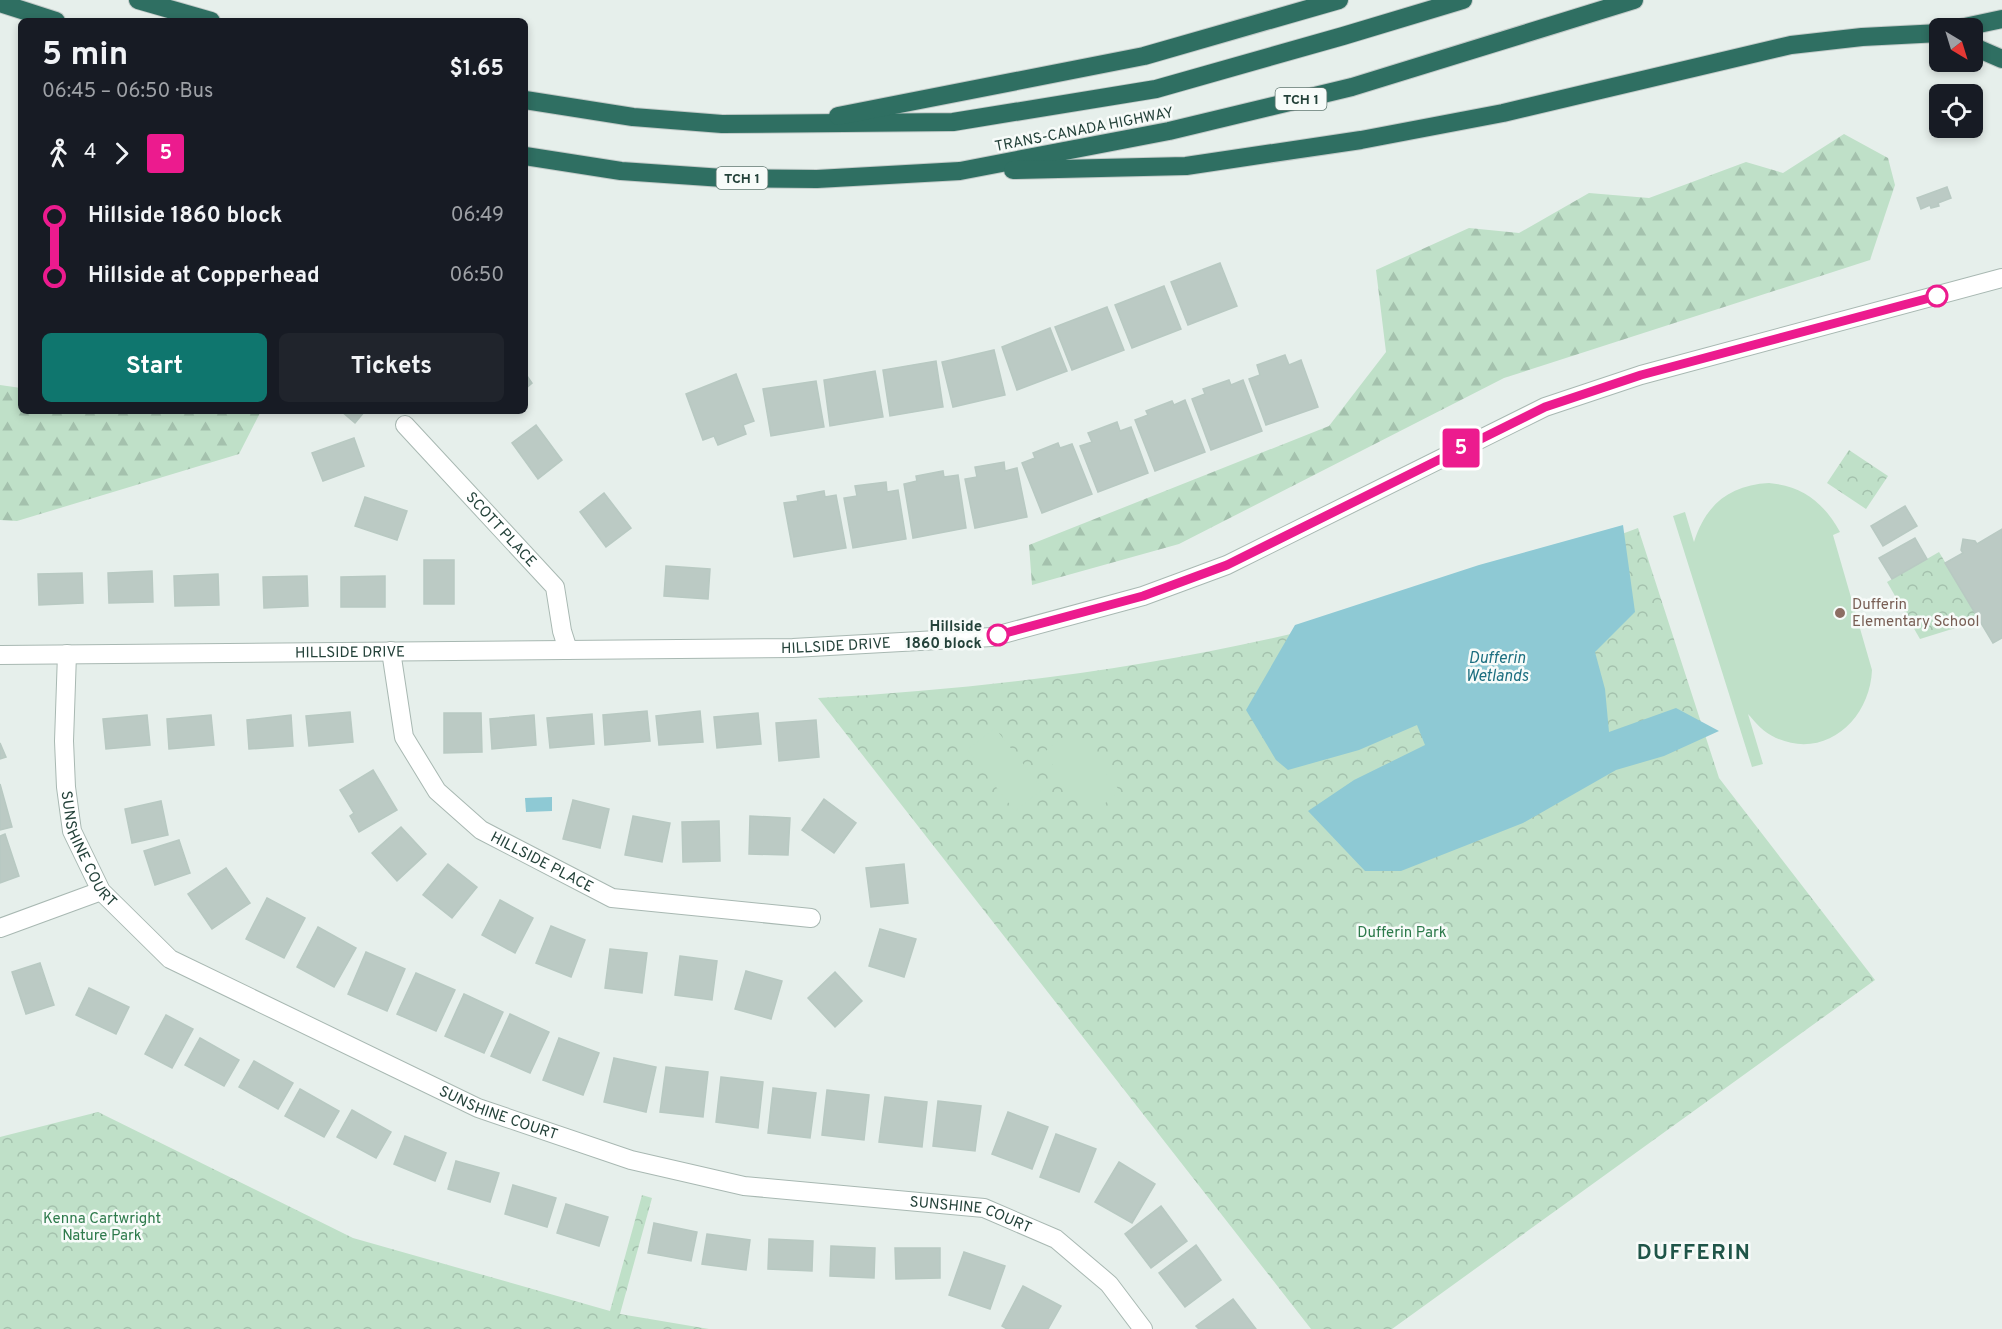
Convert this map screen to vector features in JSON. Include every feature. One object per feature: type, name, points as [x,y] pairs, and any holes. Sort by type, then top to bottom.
[{"type":"highway","points":[[138,0],[201,18]]},
{"type":"highway","points":[[792,125],[1144,56],[1339,0]]},
{"type":"highway","name":"TRANS-CANADA HIGHWAY","points":[[528,100],[633,117],[722,124],[953,122],[1156,89],[1463,0]]},
{"type":"highway","name":"TRANS-CANADA HIGHWAY","points":[[528,156],[621,171],[723,178],[817,179],[960,171],[1170,131],[1352,87],[1634,0]]},
{"type":"highway","points":[[0,3],[47,18]]},
{"type":"highway","points":[[1983,23],[2002,19]]},
{"type":"highway","points":[[960,171],[1186,166],[1361,140],[1503,113],[1791,45],[1862,37],[1929,33]]},
{"type":"highway","points":[[1983,51],[2002,59]]},
{"type":"street","name":"HILLSIDE DRIVE","points":[[0,655],[793,648],[992,637],[1143,596],[1227,565],[1545,407],[1641,375],[2002,278]]},
{"type":"street","name":"SCOTT PLACE","points":[[405,425],[555,587],[562,631],[568,650]]},
{"type":"street","name":"HILLSIDE PLACE","points":[[391,651],[404,737],[437,791],[481,830],[612,898],[811,918]]},
{"type":"street","name":"SUNSHINE COURT","points":[[67,654],[64,741],[72,831],[101,891],[170,959],[478,1108],[631,1160],[744,1186],[984,1208],[1056,1239],[1109,1284],[1143,1329]]},
{"type":"street","points":[[0,928],[101,891]]},
{"type":"green space","points":[[1844,134],[1888,158],[1895,185],[1870,260],[1504,378],[1179,544],[1032,585],[1029,545],[1329,426],[1386,352],[1376,270],[1469,228],[1519,233],[1589,193],[1649,198],[1746,162],[1783,173]]},
{"type":"green space","points":[[0,385],[18,388],[18,414],[259,414],[239,454],[17,521],[0,520]]},
{"type":"green space","points":[[1849,450],[1888,476],[1866,509],[1827,483]]},
{"type":"green space","points":[[1769,483],[1792,488],[1811,498],[1827,513],[1840,532],[1833,535],[1872,670],[1863,705],[1854,719],[1842,731],[1827,739],[1811,744],[1794,743],[1776,738],[1748,714],[1763,764],[1752,767],[1673,516],[1685,512],[1694,542],[1705,517],[1721,499],[1743,488]]},
{"type":"green space","name":"Dufferin Park","points":[[1638,528],[1719,778],[1875,980],[1392,1329],[1311,1329],[818,698],[888,694],[1027,680],[1096,671],[1234,646],[1385,610]]},
{"type":"green space","points":[[1939,552],[1978,617],[1965,625],[1920,639],[1887,582]]},
{"type":"green space","points":[[995,728],[1043,789],[1015,811],[967,750]]},
{"type":"green space","points":[[1072,730],[1120,791],[1092,814],[1043,753]]},
{"type":"green space","name":"Kenna Cartwright Nature Park","points":[[98,1112],[353,1238],[610,1311],[642,1195],[652,1198],[620,1314],[709,1329],[0,1329],[0,1137]]},
{"type":"water","name":"Dufferin Wetlands","points":[[1623,525],[1635,612],[1595,652],[1605,689],[1609,732],[1676,708],[1719,731],[1664,756],[1616,770],[1523,823],[1401,871],[1365,871],[1308,811],[1354,780],[1425,745],[1417,725],[1359,750],[1288,770],[1276,760],[1246,710],[1295,625],[1479,565]]},
{"type":"water","points":[[552,797],[552,811],[526,812],[525,798]]},
{"type":"building","points":[[1947,187],[1951,198],[1938,203],[1939,206],[1931,208],[1930,205],[1921,209],[1917,198]]},
{"type":"building","points":[[1220,263],[1237,306],[1188,325],[1171,282]]},
{"type":"building","points":[[1164,286],[1181,329],[1132,348],[1115,305]]},
{"type":"building","points":[[1107,307],[1124,350],[1072,370],[1055,327]]},
{"type":"building","points":[[1050,328],[1067,371],[1017,390],[1002,347]]},
{"type":"building","points":[[994,350],[1005,395],[953,407],[942,362]]},
{"type":"building","points":[[1285,355],[1289,365],[1301,360],[1318,407],[1266,425],[1249,379],[1260,375],[1257,365]]},
{"type":"building","points":[[936,361],[943,407],[890,416],[883,370]]},
{"type":"building","points":[[875,371],[883,417],[830,426],[824,380]]},
{"type":"building","points":[[736,374],[754,421],[743,425],[746,434],[718,445],[714,436],[703,440],[686,394]]},
{"type":"building","points":[[1229,380],[1231,385],[1243,380],[1262,431],[1211,450],[1192,399],[1205,394],[1203,389]]},
{"type":"building","points":[[816,381],[824,427],[771,436],[763,389]]},
{"type":"building","points":[[1185,400],[1205,452],[1155,471],[1135,420],[1148,415],[1146,411],[1172,401],[1174,405]]},
{"type":"building","points":[[344,414],[362,414],[355,423]]},
{"type":"building","points":[[1117,422],[1120,431],[1131,427],[1148,473],[1098,492],[1080,446],[1092,442],[1088,433]]},
{"type":"building","points":[[536,425],[562,460],[538,479],[512,443]]},
{"type":"building","points":[[354,438],[364,466],[323,481],[312,453]]},
{"type":"building","points":[[1058,443],[1060,448],[1072,444],[1092,494],[1042,513],[1022,463],[1035,458],[1033,453]]},
{"type":"building","points":[[1004,462],[1005,471],[1017,468],[1027,517],[975,528],[965,479],[977,477],[975,467]]},
{"type":"building","points":[[943,471],[944,477],[958,475],[966,528],[913,538],[904,484],[917,481],[916,476]]},
{"type":"building","points":[[886,482],[887,492],[898,490],[906,539],[853,548],[844,498],[857,496],[855,486]]},
{"type":"building","points":[[824,491],[825,497],[836,495],[846,548],[794,557],[784,503],[798,501],[797,496]]},
{"type":"building","points":[[604,493],[631,528],[606,547],[580,512]]},
{"type":"building","points":[[365,497],[407,511],[397,540],[355,526]]},
{"type":"building","points":[[1905,506],[1917,526],[1883,546],[1871,526]]},
{"type":"building","points":[[2002,529],[2002,638],[1993,643],[1945,563],[1963,553],[1961,550],[1963,539],[1975,541],[1977,544]]},
{"type":"building","points":[[1915,538],[1927,559],[1892,579],[1879,558]]},
{"type":"building","points":[[424,560],[454,560],[454,604],[424,604]]},
{"type":"building","points":[[666,566],[710,569],[708,599],[664,596]]},
{"type":"building","points":[[152,571],[153,602],[109,603],[108,573]]},
{"type":"building","points":[[82,573],[83,603],[39,605],[38,574]]},
{"type":"building","points":[[218,574],[219,605],[175,606],[174,576]]},
{"type":"building","points":[[307,576],[308,606],[264,608],[263,577]]},
{"type":"building","points":[[385,576],[385,607],[341,607],[341,577]]},
{"type":"building","points":[[647,711],[650,741],[605,745],[603,715]]},
{"type":"building","points":[[700,711],[703,742],[659,745],[656,716]]},
{"type":"building","points":[[350,712],[353,742],[309,746],[306,716]]},
{"type":"building","points":[[444,713],[481,713],[482,752],[444,753]]},
{"type":"building","points":[[758,713],[761,744],[717,748],[714,717]]},
{"type":"building","points":[[592,714],[594,744],[550,748],[547,718]]},
{"type":"building","points":[[147,715],[150,745],[106,749],[103,719]]},
{"type":"building","points":[[211,715],[214,745],[169,749],[167,719]]},
{"type":"building","points":[[291,715],[293,746],[249,749],[247,720]]},
{"type":"building","points":[[534,715],[536,745],[492,749],[490,719]]},
{"type":"building","points":[[816,720],[819,757],[779,761],[776,723]]},
{"type":"building","points":[[0,743],[6,757],[0,759]]},
{"type":"building","points":[[373,770],[397,810],[359,832],[350,816],[354,813],[340,790]]},
{"type":"building","points":[[0,784],[12,827],[0,830]]},
{"type":"building","points":[[824,799],[856,823],[834,853],[802,830]]},
{"type":"building","points":[[573,800],[609,809],[600,848],[563,839]]},
{"type":"building","points":[[161,801],[168,835],[132,843],[125,809]]},
{"type":"building","points":[[633,816],[670,823],[662,862],[625,855]]},
{"type":"building","points":[[750,816],[790,818],[788,855],[749,854]]},
{"type":"building","points":[[719,821],[720,861],[683,862],[682,822]]},
{"type":"building","points":[[401,827],[426,854],[397,881],[372,853]]},
{"type":"building","points":[[5,834],[19,876],[0,883],[0,836]]},
{"type":"building","points":[[179,840],[190,873],[155,885],[144,851]]},
{"type":"building","points":[[448,864],[477,887],[452,918],[423,895]]},
{"type":"building","points":[[904,864],[908,903],[871,907],[866,868]]},
{"type":"building","points":[[226,868],[250,903],[212,929],[188,894]]},
{"type":"building","points":[[267,898],[305,918],[284,958],[246,939]]},
{"type":"building","points":[[500,900],[533,918],[515,953],[482,935]]},
{"type":"building","points":[[551,926],[585,940],[571,977],[536,963]]},
{"type":"building","points":[[318,927],[356,948],[334,987],[297,967]]},
{"type":"building","points":[[880,929],[916,939],[904,977],[869,966]]},
{"type":"building","points":[[610,949],[647,953],[642,993],[605,988]]},
{"type":"building","points":[[366,952],[405,969],[387,1011],[348,994]]},
{"type":"building","points":[[680,956],[717,961],[712,1000],[675,995]]},
{"type":"building","points":[[40,963],[54,1005],[26,1014],[12,972]]},
{"type":"building","points":[[746,971],[782,981],[771,1019],[735,1009]]},
{"type":"building","points":[[835,972],[862,1001],[835,1027],[808,998]]},
{"type":"building","points":[[416,973],[455,990],[436,1031],[397,1014]]},
{"type":"building","points":[[89,988],[129,1007],[116,1034],[76,1015]]},
{"type":"building","points":[[464,994],[503,1012],[484,1053],[445,1036]]},
{"type":"building","points":[[510,1014],[549,1032],[530,1073],[491,1056]]},
{"type":"building","points":[[166,1015],[193,1029],[172,1068],[145,1054]]},
{"type":"building","points":[[200,1038],[239,1060],[224,1086],[185,1065]]},
{"type":"building","points":[[559,1038],[599,1053],[583,1095],[543,1080]]},
{"type":"building","points":[[614,1058],[656,1067],[646,1112],[604,1102]]},
{"type":"building","points":[[254,1061],[293,1083],[278,1109],[239,1087]]},
{"type":"building","points":[[666,1067],[708,1072],[703,1117],[660,1112]]},
{"type":"building","points":[[721,1077],[763,1082],[758,1128],[716,1122]]},
{"type":"building","points":[[773,1088],[816,1093],[810,1138],[768,1133]]},
{"type":"building","points":[[300,1089],[339,1111],[324,1137],[285,1116]]},
{"type":"building","points":[[827,1090],[869,1095],[864,1140],[822,1135]]},
{"type":"building","points":[[885,1097],[927,1102],[922,1147],[879,1142]]},
{"type":"building","points":[[938,1101],[981,1106],[975,1151],[933,1146]]},
{"type":"building","points":[[352,1110],[391,1132],[376,1158],[337,1137]]},
{"type":"building","points":[[1008,1112],[1048,1127],[1032,1169],[992,1154]]},
{"type":"building","points":[[1056,1134],[1096,1149],[1079,1192],[1040,1177]]},
{"type":"building","points":[[405,1136],[446,1153],[435,1181],[394,1164]]},
{"type":"building","points":[[456,1161],[499,1173],[490,1202],[448,1189]]},
{"type":"building","points":[[1119,1162],[1155,1184],[1132,1223],[1095,1202]]},
{"type":"building","points":[[513,1185],[556,1198],[547,1227],[505,1214]]},
{"type":"building","points":[[566,1204],[608,1217],[599,1246],[557,1233]]},
{"type":"building","points":[[1161,1206],[1187,1241],[1151,1268],[1125,1234]]},
{"type":"building","points":[[654,1223],[697,1232],[691,1261],[648,1253]]},
{"type":"building","points":[[707,1234],[750,1240],[746,1270],[702,1264]]},
{"type":"building","points":[[769,1239],[813,1241],[812,1271],[768,1269]]},
{"type":"building","points":[[1196,1245],[1221,1280],[1185,1307],[1159,1273]]},
{"type":"building","points":[[831,1246],[875,1248],[874,1278],[830,1276]]},
{"type":"building","points":[[895,1248],[940,1248],[940,1278],[896,1279]]},
{"type":"building","points":[[964,1252],[1005,1266],[990,1309],[949,1295]]},
{"type":"building","points":[[1023,1286],[1061,1306],[1048,1329],[1007,1329],[1002,1326]]},
{"type":"building","points":[[1233,1299],[1256,1329],[1199,1329],[1196,1326]]},
{"type":"bus line","name":"5","points":[[998,635],[1143,596],[1227,565],[1545,407],[1641,375],[1937,296]]},
{"type":"place","name":"Dufferin Elementary School","points":[[1840,613]]},
{"type":"place","name":"Hillside 1860 block","points":[[998,635]]},
{"type":"district","name":"DUFFERIN","points":[[1694,1252]]}]
